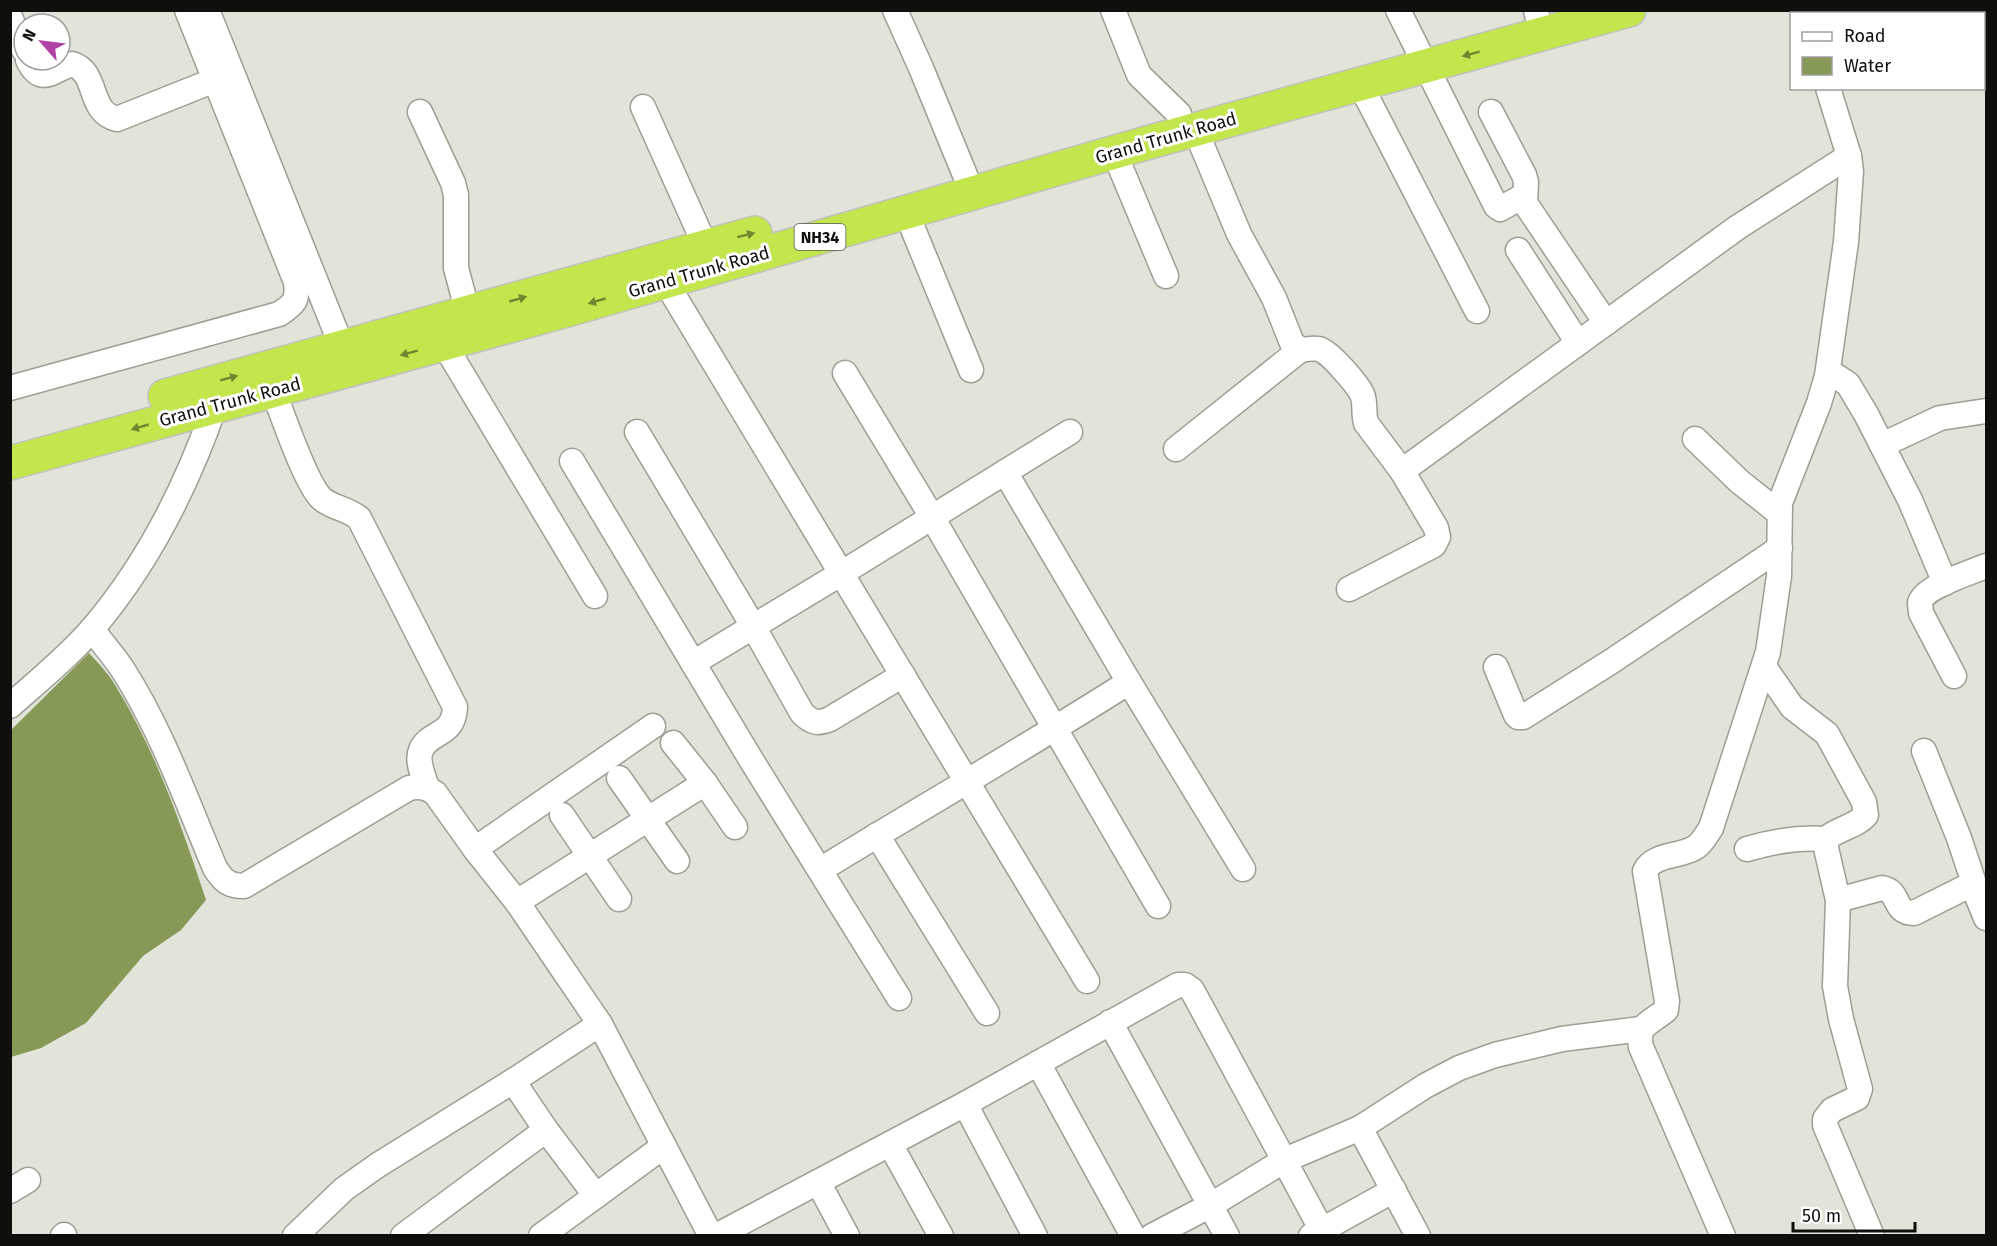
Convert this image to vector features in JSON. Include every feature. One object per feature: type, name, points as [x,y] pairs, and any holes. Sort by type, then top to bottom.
[{"type":"highway","name":"Grand Trunk Road","points":[[10,439],[273,390],[444,344],[1114,152],[1187,121],[1421,56],[1629,10]]},
{"type":"highway","name":"Grand Trunk Road","points":[[10,463],[194,404],[342,347],[705,245],[820,217],[965,175],[1187,121],[1360,84],[1421,56],[1542,12]]},
{"type":"street","points":[[10,388],[279,314],[291,307],[298,296],[296,282],[187,10]]},
{"type":"street","points":[[207,10],[342,347]]},
{"type":"street","points":[[895,10],[965,175]]},
{"type":"street","points":[[1113,10],[1139,75],[1187,121],[1239,234],[1274,298],[1292,343],[1300,350]]},
{"type":"street","points":[[1398,10],[1496,206],[1500,209],[1525,195]]},
{"type":"street","points":[[72,64],[81,66],[86,73],[102,111],[109,117],[117,119],[215,80]]},
{"type":"street","points":[[36,72],[47,75],[54,72]]},
{"type":"street","points":[[1360,84],[1477,311]]},
{"type":"street","points":[[1152,1236],[1211,1205],[1286,1160],[1360,1128],[1459,1068],[1495,1055],[1562,1039],[1641,1029],[1666,1010],[1667,1001],[1646,871],[1648,865],[1654,861],[1689,851],[1704,840],[1710,828],[1764,668],[1779,576],[1779,513],[1827,376],[1846,242],[1851,171],[1849,156],[1829,90]]},
{"type":"street","points":[[643,107],[705,245]]},
{"type":"street","points":[[420,112],[453,183],[456,195],[456,268],[468,313]]},
{"type":"street","points":[[1491,112],[1524,175],[1525,203],[1606,323]]},
{"type":"street","points":[[1114,152],[1166,276]]},
{"type":"street","points":[[1402,471],[1738,227],[1849,156]]},
{"type":"street","points":[[906,212],[971,370]]},
{"type":"street","points":[[1518,250],[1578,343]]},
{"type":"street","points":[[666,281],[1087,981]]},
{"type":"street","points":[[444,344],[595,596]]},
{"type":"street","points":[[1176,449],[1300,350],[1317,348],[1326,352],[1355,383],[1363,397],[1363,414],[1366,423],[1402,471],[1436,528],[1438,537],[1434,545],[1349,589]]},
{"type":"street","points":[[845,373],[932,517],[1158,906]]},
{"type":"street","points":[[1827,376],[1836,376],[1848,384],[1866,414],[1910,500],[1945,583]]},
{"type":"street","points":[[273,390],[310,484],[321,498],[335,506],[349,510],[359,518],[455,707],[455,717],[448,728],[425,744],[421,750],[418,788]]},
{"type":"street","points":[[10,706],[92,629],[126,586],[156,538],[181,493],[199,452],[194,404]]},
{"type":"street","points":[[1882,445],[1940,417],[1986,411]]},
{"type":"street","points":[[637,432],[802,713],[810,721],[820,723],[830,719],[903,675]]},
{"type":"street","points":[[693,663],[1070,432]]},
{"type":"street","points":[[1695,439],[1740,482],[1779,513]]},
{"type":"street","points":[[572,461],[898,998]]},
{"type":"street","points":[[1005,472],[1243,869]]},
{"type":"street","points":[[1496,667],[1516,715],[1523,717],[1612,662],[1780,548]]},
{"type":"street","points":[[1954,676],[1921,612],[1920,603],[1924,596],[1945,583],[1986,566]]},
{"type":"street","points":[[92,629],[123,670],[134,689],[173,769],[215,868],[222,879],[233,886],[244,886],[418,788],[435,793],[475,849],[518,902],[600,1024],[711,1236]]},
{"type":"street","points":[[1764,668],[1792,707],[1827,734],[1864,802],[1866,815],[1862,820],[1832,833],[1826,839],[1838,900],[1835,986],[1860,1089],[1857,1098],[1828,1113],[1825,1119],[1872,1236]]},
{"type":"street","points":[[820,870],[1054,730],[1129,682]]},
{"type":"street","points":[[475,849],[653,726]]},
{"type":"street","points":[[674,743],[735,827]]},
{"type":"street","points":[[1924,751],[1977,881],[1986,918]]},
{"type":"street","points":[[619,778],[677,861]]},
{"type":"street","points":[[518,902],[705,783]]},
{"type":"street","points":[[562,815],[619,899]]},
{"type":"street","points":[[877,835],[987,1013]]},
{"type":"street","points":[[1747,849],[1804,838],[1826,839]]},
{"type":"street","points":[[1838,900],[1882,888],[1888,889],[1900,909],[1907,913],[1914,913],[1977,881]]},
{"type":"street","points":[[717,1236],[965,1104],[1178,985],[1192,990],[1286,1160],[1319,1233],[1394,1190]]},
{"type":"street","points":[[1110,1022],[1227,1236]]},
{"type":"street","points":[[295,1236],[344,1189],[361,1177],[600,1024]]},
{"type":"street","points":[[1641,1029],[1639,1037],[1641,1047],[1723,1236]]},
{"type":"street","points":[[1038,1063],[1132,1236]]},
{"type":"street","points":[[513,1081],[546,1130],[596,1196]]},
{"type":"street","points":[[965,1104],[1035,1236]]},
{"type":"street","points":[[1360,1128],[1418,1236]]},
{"type":"street","points":[[403,1236],[546,1130]]},
{"type":"street","points":[[890,1144],[941,1236]]},
{"type":"street","points":[[541,1236],[664,1146]]},
{"type":"street","points":[[818,1182],[847,1236]]},
{"type":"water","points":[[89,653],[112,681],[143,736],[177,817],[206,900],[181,930],[143,956],[86,1023],[41,1048],[11,1057],[11,730]]}]
